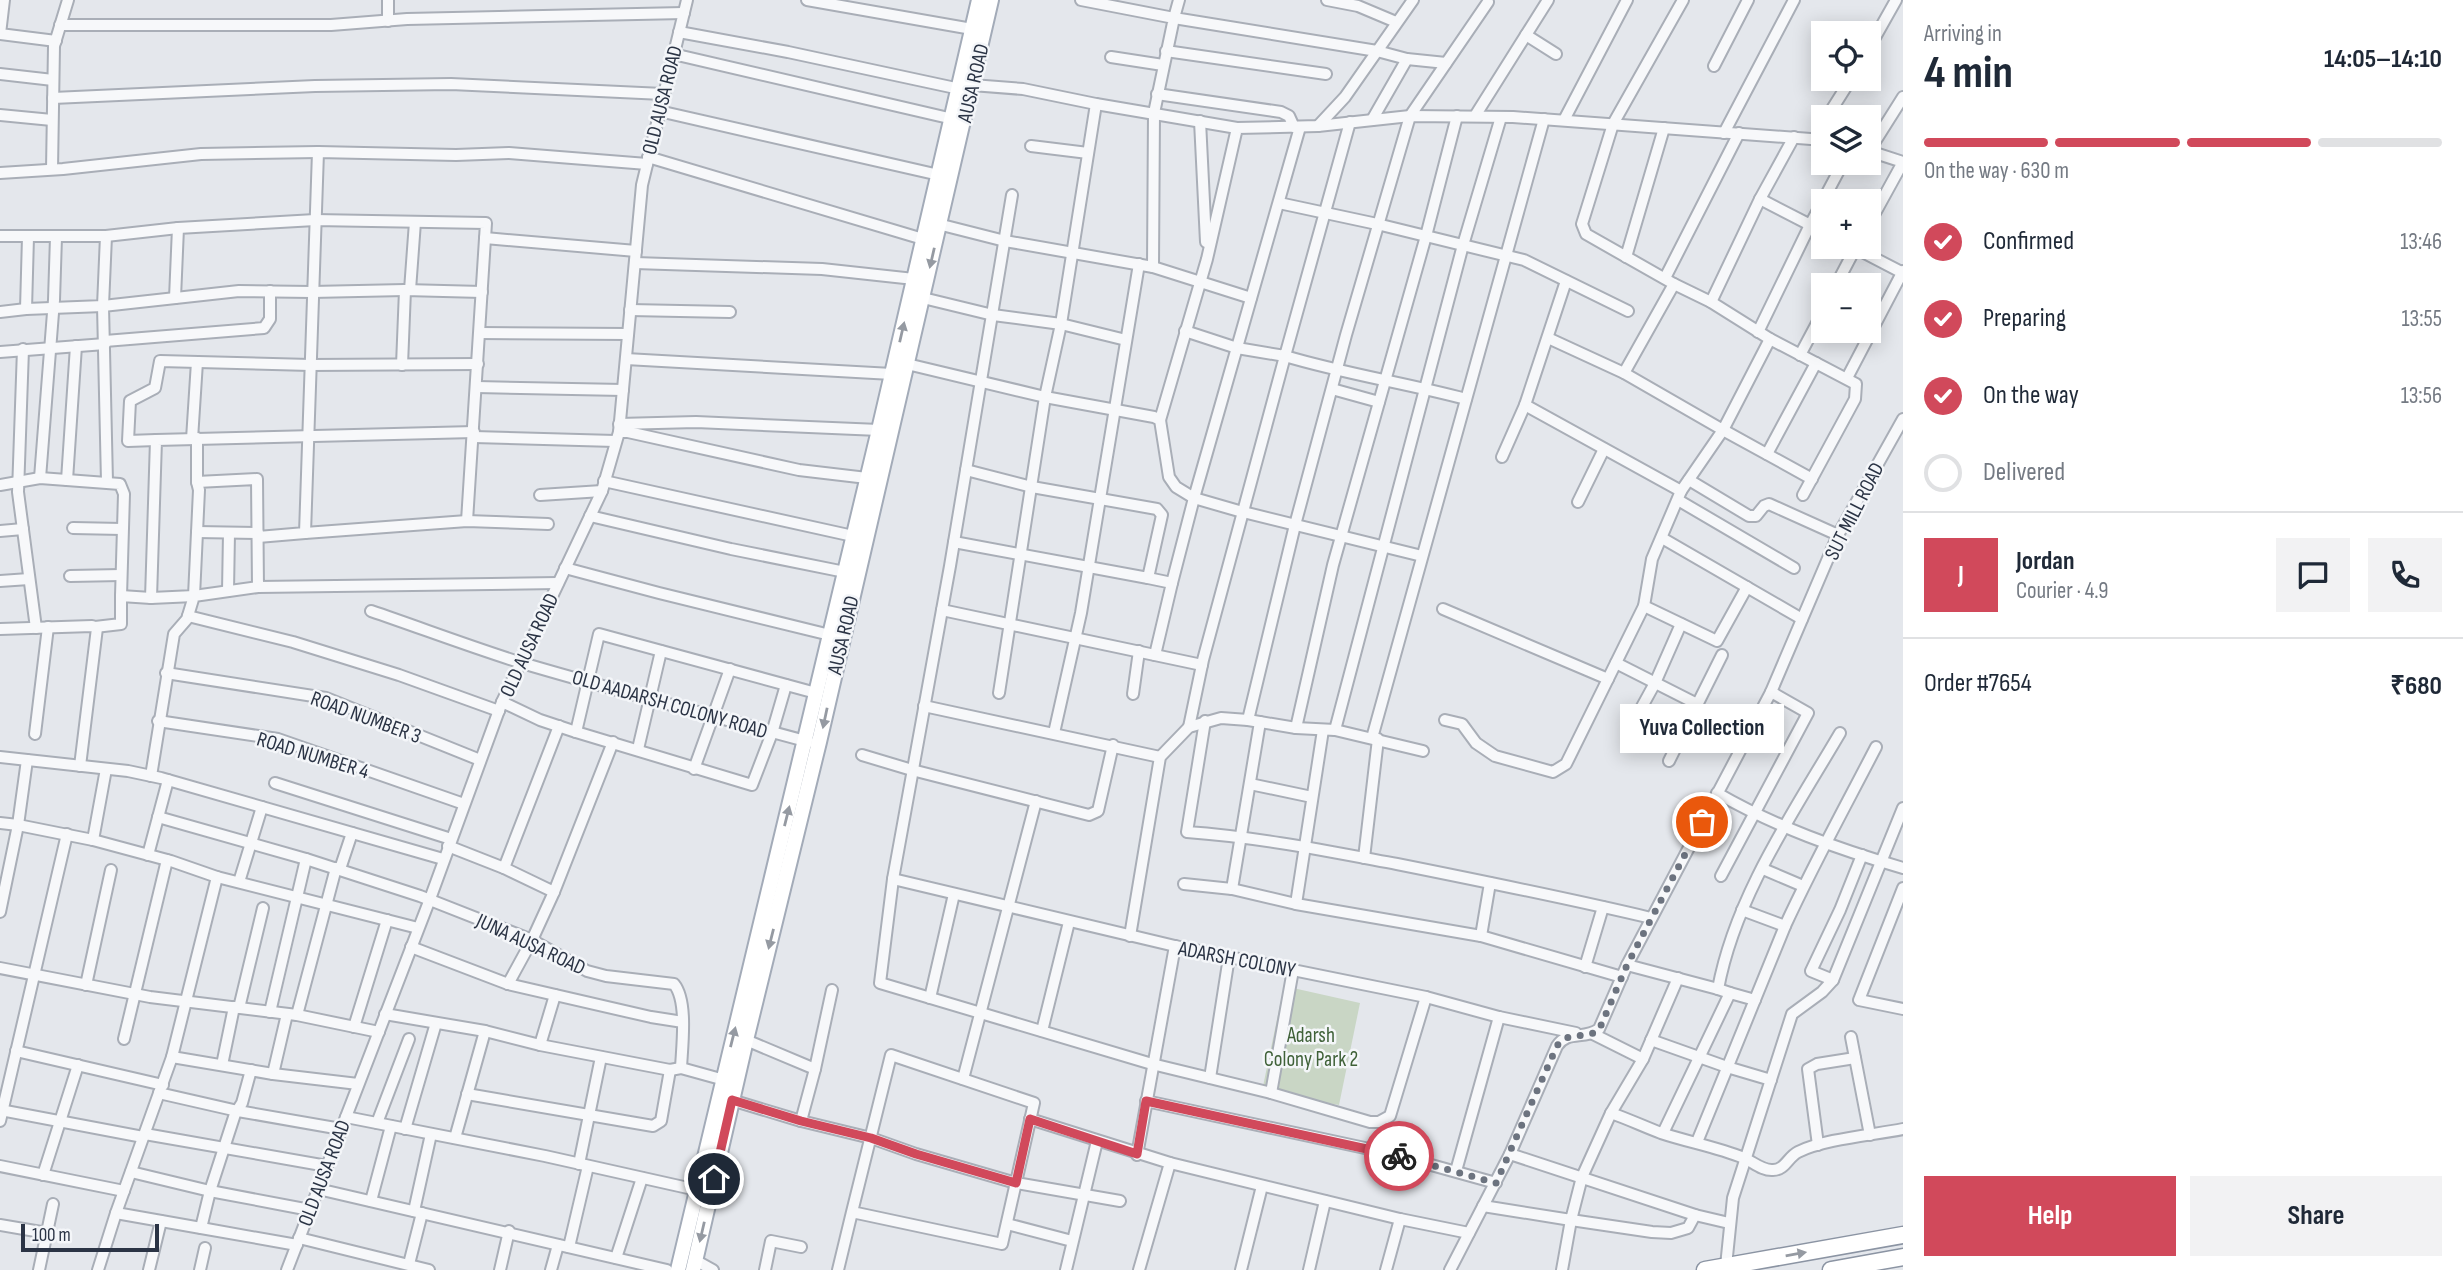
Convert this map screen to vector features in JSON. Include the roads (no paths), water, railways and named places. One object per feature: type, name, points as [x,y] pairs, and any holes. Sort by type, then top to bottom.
[{"type":"highway","points":[[1705,1270],[1903,1235]]},
{"type":"highway","points":[[1831,1270],[1903,1257]]},
{"type":"main road","points":[[694,1265],[725,1098],[812,743],[816,693],[923,239],[934,223],[939,176],[953,119],[966,87],[972,29],[979,0]]},
{"type":"main road","name":"AUSA ROAD","points":[[729,1081],[746,1040],[812,743],[923,298],[934,223],[966,87],[991,0]]},
{"type":"main road","points":[[678,1270],[697,1190],[725,1098]]},
{"type":"street","points":[[4,0],[0,34],[55,41]]},
{"type":"street","points":[[388,0],[388,21]]},
{"type":"street","name":"OLD AUSA ROAD","points":[[287,1270],[430,899],[500,706],[603,486],[618,432],[642,185],[687,0]]},
{"type":"street","points":[[1081,0],[1377,51],[1406,59],[1446,63]]},
{"type":"street","points":[[1153,267],[1154,113],[1179,0]]},
{"type":"street","points":[[1327,0],[1358,6],[1396,22]]},
{"type":"street","points":[[1318,126],[1345,97],[1413,0]]},
{"type":"street","points":[[1475,116],[1548,0]]},
{"type":"street","points":[[1564,120],[1628,0]]},
{"type":"street","points":[[1684,0],[1613,124],[1582,224],[1586,234],[1711,302],[1770,340],[1856,384],[1857,393],[1803,495]]},
{"type":"street","points":[[1714,66],[1748,0]]},
{"type":"street","points":[[1724,132],[1794,0]]},
{"type":"street","points":[[52,169],[55,41],[64,1]]},
{"type":"street","points":[[814,1],[972,29]]},
{"type":"street","points":[[1232,889],[1250,784],[1254,721],[1294,525],[1377,224],[1410,116],[1487,1]]},
{"type":"street","points":[[1881,27],[1894,5],[1903,16]]},
{"type":"street","points":[[60,25],[331,25],[684,13]]},
{"type":"street","points":[[679,32],[966,87],[1023,89],[1237,128],[1318,126],[1410,116],[1475,116],[1811,138]]},
{"type":"street","points":[[1526,35],[1556,54]]},
{"type":"street","points":[[1166,51],[1326,74]]},
{"type":"street","points":[[673,54],[953,119]]},
{"type":"street","points":[[1111,57],[1163,65]]},
{"type":"street","points":[[1372,120],[1406,59]]},
{"type":"street","points":[[0,74],[53,80]]},
{"type":"street","points":[[53,98],[315,86],[451,84],[663,94]]},
{"type":"street","points":[[1155,655],[1194,498],[1279,203],[1297,127],[1289,116],[1281,112],[1157,94]]},
{"type":"street","points":[[1881,132],[1903,97]]},
{"type":"street","points":[[999,692],[1045,397],[1060,324],[1096,104]]},
{"type":"street","points":[[659,111],[939,176]]},
{"type":"street","points":[[0,115],[52,120]]},
{"type":"street","points":[[1296,728],[1341,536],[1457,116]]},
{"type":"street","points":[[1335,730],[1463,245],[1501,117]]},
{"type":"street","points":[[1364,858],[1375,738],[1422,556],[1544,119]]},
{"type":"street","points":[[1200,121],[1207,259]]},
{"type":"street","points":[[1189,727],[1202,665],[1242,512],[1349,122]]},
{"type":"street","points":[[1237,128],[1207,259],[1160,420],[1169,477],[1176,487],[1194,498],[1422,556]]},
{"type":"street","points":[[1626,257],[1664,128]]},
{"type":"street","points":[[1624,373],[1739,134]]},
{"type":"street","points":[[1711,302],[1760,199],[1794,137]]},
{"type":"street","points":[[1031,146],[1088,153]]},
{"type":"street","points":[[305,533],[318,152]]},
{"type":"street","points":[[0,173],[201,154],[509,153],[648,160],[923,239]]},
{"type":"street","points":[[1881,155],[1903,162],[1881,202]]},
{"type":"street","points":[[1758,332],[1837,175]]},
{"type":"street","points":[[1012,195],[942,610],[892,879],[880,983],[1152,1064],[1271,1093],[1370,1122],[1385,1120],[1390,1116],[1426,997]]},
{"type":"street","points":[[1760,199],[1810,225]]},
{"type":"street","points":[[1279,203],[1524,260],[1628,311]]},
{"type":"street","points":[[0,236],[106,236],[178,228],[315,220],[486,223],[467,521]]},
{"type":"street","points":[[402,365],[415,222]]},
{"type":"street","points":[[934,223],[1005,241],[1153,267],[1251,298]]},
{"type":"street","points":[[175,298],[178,228]]},
{"type":"street","points":[[106,236],[103,306],[107,482]]},
{"type":"street","points":[[26,309],[27,237]]},
{"type":"street","points":[[40,478],[56,237]]},
{"type":"street","points":[[485,238],[636,251]]},
{"type":"street","points":[[1847,378],[1903,272],[1878,259]]},
{"type":"street","points":[[635,263],[822,269],[914,279]]},
{"type":"street","points":[[1054,733],[1088,568],[1139,264]]},
{"type":"street","points":[[1502,457],[1525,405],[1566,281]]},
{"type":"street","points":[[0,312],[103,306],[239,291],[482,292]]},
{"type":"street","points":[[0,352],[264,328],[270,319],[270,291]]},
{"type":"street","points":[[923,298],[993,315],[1060,324],[1126,340]]},
{"type":"street","points":[[630,310],[730,312]]},
{"type":"street","points":[[1185,331],[1237,348],[1285,356],[1337,372],[1426,388],[1466,399]]},
{"type":"street","points":[[480,333],[628,334]]},
{"type":"street","points":[[1800,355],[1811,334]]},
{"type":"street","points":[[1548,338],[1624,373],[1812,479]]},
{"type":"street","points":[[1445,720],[1462,724],[1476,743],[1495,756],[1553,772],[1566,764],[1644,606],[1652,559],[1679,495],[1723,430],[1770,340]]},
{"type":"street","points":[[67,480],[76,346]]},
{"type":"street","points":[[23,349],[18,482],[29,579],[42,628],[35,734]]},
{"type":"street","points":[[626,359],[892,374]]},
{"type":"street","points":[[478,364],[310,365],[160,361],[155,388],[130,401],[128,441],[308,435],[628,432],[799,470],[867,478]]},
{"type":"street","points":[[151,776],[174,634],[188,616],[194,596],[199,490],[195,438],[197,362]]},
{"type":"street","points":[[1767,454],[1816,363]]},
{"type":"street","points":[[907,364],[1045,397],[1160,420]]},
{"type":"street","points":[[477,387],[623,390]]},
{"type":"street","points":[[1332,389],[1379,402]]},
{"type":"street","points":[[1525,405],[1604,449],[1794,568]]},
{"type":"street","name":"SUT MILL ROAD","points":[[1588,1034],[1599,1030],[1627,965],[1771,692],[1838,535],[1903,419]]},
{"type":"street","points":[[618,432],[696,422],[879,430]]},
{"type":"street","points":[[151,598],[156,440]]},
{"type":"street","points":[[1578,502],[1604,449]]},
{"type":"street","points":[[966,470],[1032,487],[1157,509],[1162,515],[1148,578]]},
{"type":"street","points":[[0,485],[40,478],[115,482],[123,487],[121,624],[0,629]]},
{"type":"street","points":[[197,482],[257,479],[258,587]]},
{"type":"street","points":[[1689,480],[1749,516],[1756,516],[1769,504],[1838,535]]},
{"type":"street","points":[[540,495],[603,486],[853,536]]},
{"type":"street","points":[[590,516],[731,550],[845,572]]},
{"type":"street","points":[[197,532],[258,535],[467,521],[548,524]]},
{"type":"street","points":[[0,531],[23,528]]},
{"type":"street","points":[[73,528],[122,529]]},
{"type":"street","points":[[228,591],[229,533]]},
{"type":"street","points":[[1662,538],[1802,619]]},
{"type":"street","points":[[954,541],[1172,583]]},
{"type":"street","points":[[565,568],[830,635]]},
{"type":"street","points":[[69,576],[121,575]]},
{"type":"street","points":[[0,581],[29,579]]},
{"type":"street","points":[[121,596],[194,596],[258,587],[558,583]]},
{"type":"street","points":[[1644,606],[1714,641],[1719,641],[1747,587]]},
{"type":"street","points":[[1443,609],[1608,679]]},
{"type":"street","points":[[942,610],[1202,665]]},
{"type":"street","name":"OLD AADARSH COLONY ROAD","points":[[371,611],[521,662],[812,743]]},
{"type":"street","points":[[188,616],[293,642],[752,785],[772,733],[786,685]]},
{"type":"street","points":[[1627,734],[1655,683],[1682,624]]},
{"type":"street","points":[[80,766],[97,630],[95,627]]},
{"type":"street","points":[[576,732],[599,634],[816,693]]},
{"type":"street","points":[[638,749],[661,651]]},
{"type":"street","points":[[1133,694],[1139,651]]},
{"type":"street","points":[[1669,761],[1722,654]]},
{"type":"street","points":[[1616,663],[1697,704]]},
{"type":"street","points":[[694,769],[730,670]]},
{"type":"street","name":"ROAD NUMBER 3","points":[[166,673],[326,698],[480,760]]},
{"type":"street","points":[[1721,876],[1808,713],[1771,692]]},
{"type":"street","points":[[924,706],[1160,757]]},
{"type":"street","points":[[1130,936],[1160,757],[1189,727],[1221,718],[1254,721],[1296,728],[1335,730],[1423,751]]},
{"type":"street","name":"ROAD NUMBER 4","points":[[158,721],[278,739],[464,804]]},
{"type":"street","points":[[1205,721],[1187,832],[1242,836],[1364,858],[1651,918]]},
{"type":"street","points":[[505,869],[559,726]]},
{"type":"street","points":[[1296,904],[1323,730]]},
{"type":"street","points":[[1718,989],[1722,965],[1742,910],[1785,828],[1840,733]]},
{"type":"street","points":[[508,984],[554,892],[613,742]]},
{"type":"street","points":[[862,755],[1089,815],[1098,811],[1113,745]]},
{"type":"street","points":[[1697,1142],[1803,886],[1876,747]]},
{"type":"street","points":[[0,757],[151,776],[443,859]]},
{"type":"street","points":[[0,912],[18,825],[27,760]]},
{"type":"street","points":[[93,840],[106,769]]},
{"type":"street","points":[[148,855],[167,780]]},
{"type":"street","points":[[275,783],[450,842],[554,892]]},
{"type":"street","points":[[1250,784],[1312,797]]},
{"type":"street","points":[[1717,793],[1785,828],[1903,868]]},
{"type":"street","points":[[963,1079],[1036,801]]},
{"type":"street","points":[[239,882],[262,807]]},
{"type":"street","points":[[1726,1266],[1733,1198],[1792,1014],[1822,992],[1833,980],[1903,808]]},
{"type":"street","name":"JUNA AUSA ROAD","points":[[158,817],[306,859],[430,899],[532,940],[587,971],[606,976],[674,984],[680,996],[683,1022],[676,1069],[661,1121],[658,1125],[647,1126],[590,1116]]},
{"type":"street","points":[[0,823],[93,840],[217,877],[418,928]]},
{"type":"street","points":[[273,1074],[326,904],[352,833]]},
{"type":"street","points":[[67,834],[36,975],[1,1114],[224,1147],[327,1166]]},
{"type":"street","points":[[1833,980],[1811,971],[1840,911],[1862,856]]},
{"type":"street","points":[[270,1012],[306,859]]},
{"type":"street","points":[[124,1039],[167,860]]},
{"type":"street","points":[[1763,869],[1803,886]]},
{"type":"street","points":[[86,985],[111,870]]},
{"type":"street","points":[[98,1270],[173,1057],[217,877]]},
{"type":"street","name":"ADARSH COLONY","points":[[892,879],[1130,936],[1426,997],[1499,1017],[1588,1034],[1643,1059]]},
{"type":"street","points":[[1481,936],[1490,883]]},
{"type":"street","points":[[1184,884],[1232,889],[1296,904],[1481,936],[1622,977]]},
{"type":"street","points":[[1903,888],[1859,1000],[1903,1009]]},
{"type":"street","points":[[930,998],[954,894]]},
{"type":"street","points":[[1585,967],[1603,906]]},
{"type":"street","points":[[222,1065],[263,908]]},
{"type":"street","points":[[1742,910],[1785,926]]},
{"type":"street","points":[[1840,911],[1859,918]]},
{"type":"street","points":[[354,1027],[387,920]]},
{"type":"street","points":[[1042,1031],[1069,922]]},
{"type":"street","points":[[1137,1154],[1175,946]]},
{"type":"street","points":[[411,947],[508,984],[683,1022]]},
{"type":"street","points":[[1210,1078],[1229,957]]},
{"type":"street","points":[[1627,965],[1755,1000]]},
{"type":"street","points":[[0,968],[135,994],[292,1015],[379,1032]]},
{"type":"street","points":[[1271,1093],[1293,970]]},
{"type":"street","points":[[1562,1270],[1582,1177],[1611,1113],[1643,1059],[1678,978]]},
{"type":"street","points":[[801,1121],[816,1069],[832,990]]},
{"type":"street","points":[[1663,1133],[1730,993]]},
{"type":"street","points":[[540,1045],[555,995]]},
{"type":"street","points":[[385,1014],[485,1031],[540,1045],[729,1081]]},
{"type":"street","points":[[1456,1171],[1499,1017]]},
{"type":"street","points":[[405,1129],[436,1023]]},
{"type":"street","points":[[455,1139],[485,1031]]},
{"type":"street","points":[[1450,1270],[1510,1154],[1561,1039],[1588,1034]]},
{"type":"street","points":[[1851,1037],[1870,1135]]},
{"type":"street","points":[[377,1123],[409,1039]]},
{"type":"street","points":[[746,1040],[816,1069]]},
{"type":"street","points":[[1651,1040],[1772,1080]]},
{"type":"street","points":[[16,1051],[78,1065],[238,1111],[341,1129]]},
{"type":"street","points":[[838,1270],[852,1212],[871,1138],[891,1055],[1034,1103],[1002,1244],[852,1212]]},
{"type":"street","points":[[173,1057],[273,1074],[358,1083]]},
{"type":"street","points":[[551,1270],[564,1246],[584,1165],[601,1057]]},
{"type":"street","points":[[1818,1145],[1808,1069],[1817,1063],[1855,1058]]},
{"type":"street","points":[[43,1175],[78,1065]]},
{"type":"street","points":[[201,1228],[210,1191],[251,1070]]},
{"type":"street","points":[[467,1094],[590,1116]]},
{"type":"street","points":[[725,1098],[801,1121],[871,1138],[1016,1183],[1120,1201]]},
{"type":"street","points":[[1146,1101],[1388,1153],[1496,1183]]},
{"type":"street","points":[[1611,1113],[1745,1159],[1766,1170],[1784,1166],[1795,1154],[1818,1145],[1903,1129]]},
{"type":"street","points":[[345,1117],[697,1190]]},
{"type":"street","points":[[1030,1119],[1170,1163],[1469,1233]]},
{"type":"street","points":[[372,1201],[391,1126]]},
{"type":"street","points":[[410,1267],[431,1134]]},
{"type":"street","points":[[1066,1270],[1097,1141]]},
{"type":"street","points":[[1510,1154],[1695,1215],[1729,1223]]},
{"type":"street","points":[[1139,1270],[1170,1163]]},
{"type":"street","points":[[0,1166],[124,1191]]},
{"type":"street","points":[[131,1172],[210,1191],[310,1210]]},
{"type":"street","points":[[616,1258],[642,1178]]},
{"type":"street","points":[[1241,1270],[1262,1186]]},
{"type":"street","points":[[318,1189],[509,1231],[616,1258],[634,1266],[667,1270]]},
{"type":"street","points":[[1309,1270],[1325,1201]]},
{"type":"street","points":[[40,1270],[53,1204]]},
{"type":"street","points":[[1483,1206],[1671,1233],[1688,1228],[1695,1215]]},
{"type":"street","points":[[116,1213],[298,1241],[429,1270]]},
{"type":"street","points":[[1388,1270],[1400,1219]]},
{"type":"street","points":[[149,1270],[161,1221]]},
{"type":"street","points":[[1007,1224],[1072,1241]]},
{"type":"street","points":[[0,1225],[47,1233]]},
{"type":"street","points":[[500,1270],[509,1231]]},
{"type":"street","points":[[765,1270],[771,1241],[801,1247]]},
{"type":"street","points":[[200,1270],[205,1248]]},
{"type":"street","points":[[694,1265],[713,1270]]},
{"type":"place","name":"Yuva Collection","points":[[1702,822]]},
{"type":"park label","name":"Adarsh Colony Park 2","points":[[1311,1047]]}]
